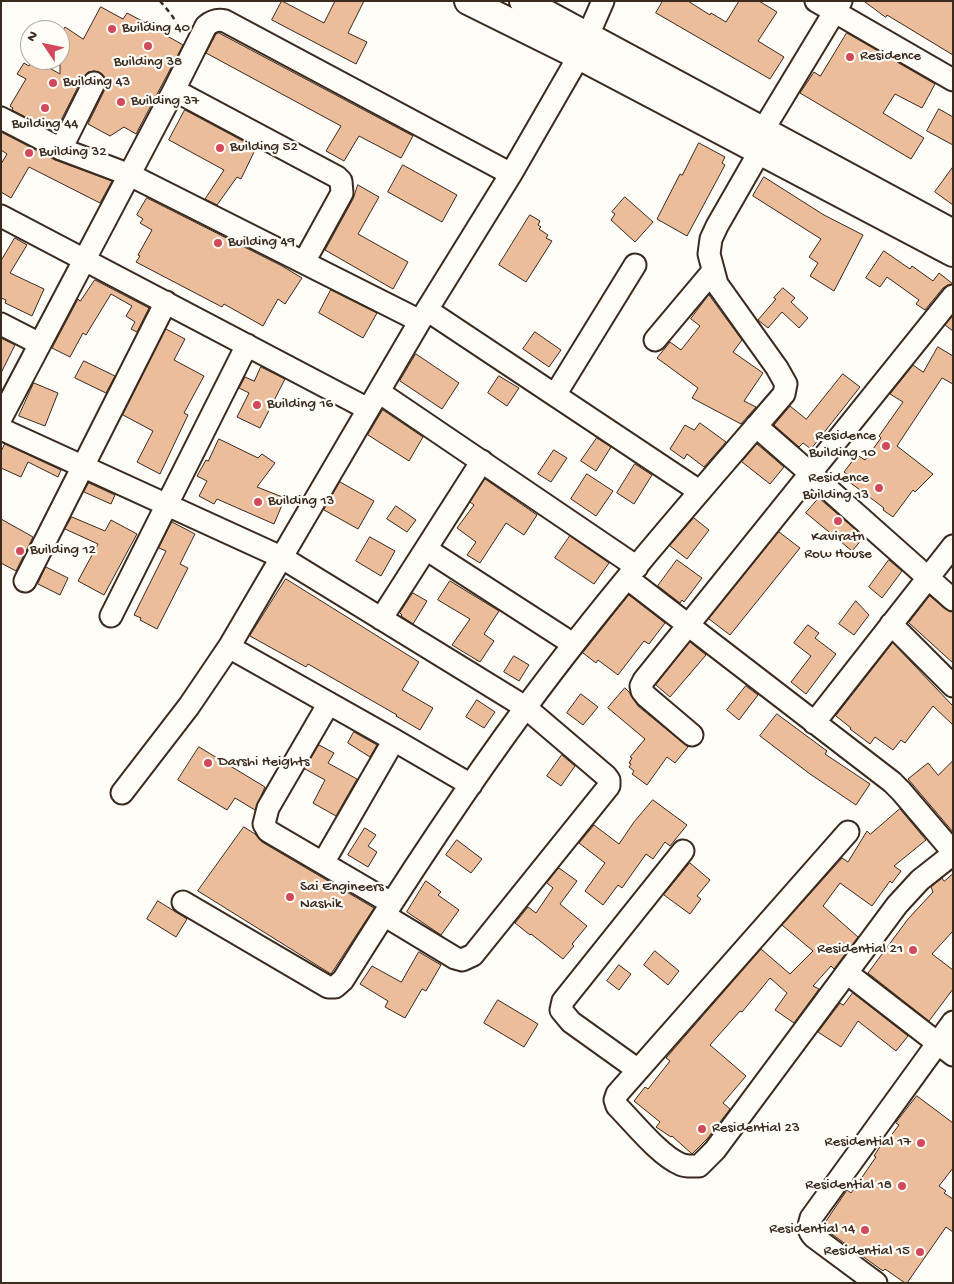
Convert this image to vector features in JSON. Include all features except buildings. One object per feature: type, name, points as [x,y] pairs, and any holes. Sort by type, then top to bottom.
[{"type":"main road","points":[[468,1],[583,46],[762,141],[953,233]]},
{"type":"main road","points":[[523,1],[583,46]]},
{"type":"main road","points":[[762,141],[953,253]]},
{"type":"street","points":[[122,793],[189,706],[229,647],[424,316],[511,174],[583,46],[603,1]]},
{"type":"street","points":[[816,1],[838,6],[953,80]]},
{"type":"street","points":[[183,902],[328,987],[335,987],[342,980],[387,909],[525,707],[573,644],[699,491],[784,394],[786,384],[777,368],[718,284],[709,254],[711,239],[762,141],[838,6]]},
{"type":"street","points":[[1,418],[130,175],[206,26],[212,22],[218,20],[225,21],[511,174]]},
{"type":"street","points":[[61,150],[94,83]]},
{"type":"street","points":[[174,90],[337,177],[341,181],[342,193],[304,262]]},
{"type":"street","points":[[1,118],[61,150],[130,175],[304,262],[424,316],[555,395],[699,491]]},
{"type":"street","points":[[1,216],[246,345],[374,400],[482,461],[632,573],[688,625],[814,724],[892,782],[953,853],[905,894],[715,1150],[699,1166],[689,1167],[670,1159],[617,1106],[615,1100],[617,1094],[848,832]]},
{"type":"street","points":[[555,395],[635,265]]},
{"type":"street","points":[[655,340],[713,270]]},
{"type":"street","points":[[692,735],[646,696],[641,686],[953,296]]},
{"type":"street","points":[[25,581],[166,302]]},
{"type":"street","points":[[1,324],[40,344]]},
{"type":"street","points":[[111,616],[246,345]]},
{"type":"street","points":[[756,426],[953,600]]},
{"type":"street","points":[[1,429],[281,558],[525,707],[606,776],[609,780],[609,786],[473,955],[462,960],[455,958],[323,863],[268,831],[264,824],[268,808],[329,702]]},
{"type":"street","points":[[381,619],[482,461]]},
{"type":"street","points":[[814,724],[953,546]]},
{"type":"street","points":[[426,549],[573,644]]},
{"type":"street","points":[[891,624],[953,686]]},
{"type":"street","points":[[229,647],[329,702],[471,785]]},
{"type":"street","points":[[323,863],[394,740]]},
{"type":"street","points":[[638,1070],[570,1022],[561,1010],[563,1001],[683,851]]},
{"type":"street","points":[[847,973],[945,1049]]},
{"type":"street","points":[[876,1283],[814,1237],[809,1231],[808,1225],[811,1218],[945,1049],[953,1022]]},
{"type":"path","points":[[160,1],[171,14],[194,51]]},
{"type":"place","name":"Building 40","points":[[112,29]]},
{"type":"place","name":"Building 38","points":[[148,46]]},
{"type":"place","name":"Residence","points":[[850,57]]},
{"type":"place","name":"Building 43","points":[[53,83]]},
{"type":"place","name":"Building 37","points":[[121,102]]},
{"type":"place","name":"Building 44","points":[[45,108]]},
{"type":"place","name":"Building 52","points":[[220,148]]},
{"type":"place","name":"Building 32","points":[[29,153]]},
{"type":"place","name":"Building 49","points":[[218,243]]},
{"type":"place","name":"Building 16","points":[[257,405]]},
{"type":"place","name":"Residence Building 10","points":[[886,446]]},
{"type":"place","name":"Residence Building 13","points":[[879,488]]},
{"type":"place","name":"Building 13","points":[[258,502]]},
{"type":"place","name":"Kaviratn Row House","points":[[838,521]]},
{"type":"place","name":"Building 12","points":[[20,551]]},
{"type":"place","name":"Darshi Heights","points":[[208,763]]},
{"type":"place","name":"Sai Engineers Nashik","points":[[290,897]]},
{"type":"place","name":"Residential 21","points":[[913,950]]},
{"type":"place","name":"Residential 23","points":[[702,1129]]},
{"type":"place","name":"Residential 17","points":[[921,1143]]},
{"type":"place","name":"Residential 18","points":[[902,1186]]},
{"type":"place","name":"Residential 14","points":[[865,1230]]},
{"type":"place","name":"Residential 15","points":[[920,1252]]}]
